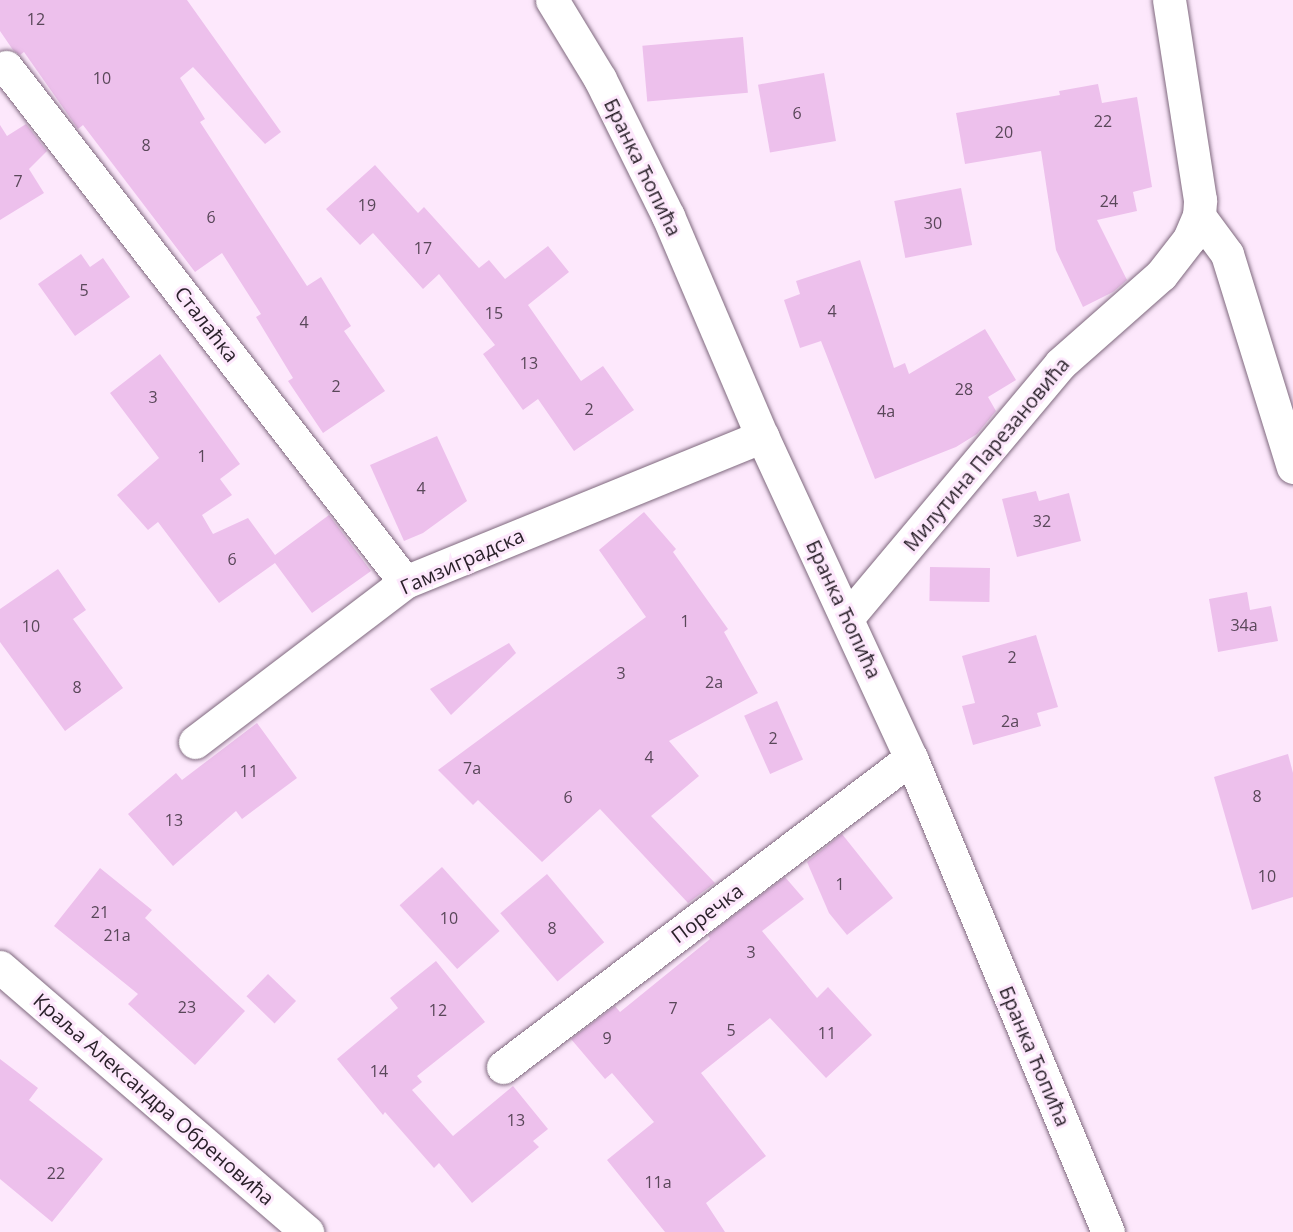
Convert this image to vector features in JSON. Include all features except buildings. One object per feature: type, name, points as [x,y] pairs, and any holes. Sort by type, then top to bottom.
[{"type":"street","name":"Бранка Ћопића","points":[[552,0],[600,79],[668,216],[762,436],[848,617],[911,758],[1108,1232]]},
{"type":"street","points":[[1169,0],[1198,185],[1199,216],[1227,254],[1293,467]]},
{"type":"street","name":"Сталаћка","points":[[6,67],[405,582]]},
{"type":"street","name":"Милутина Парезановића","points":[[848,617],[1060,364],[1173,261],[1199,216]]},
{"type":"street","name":"Гамзиградска","points":[[195,742],[405,582],[762,436]]},
{"type":"street","name":"Поречка","points":[[503,1067],[911,758]]},
{"type":"street","name":"Краља Александра Обреновића","points":[[0,967],[307,1232]]}]
